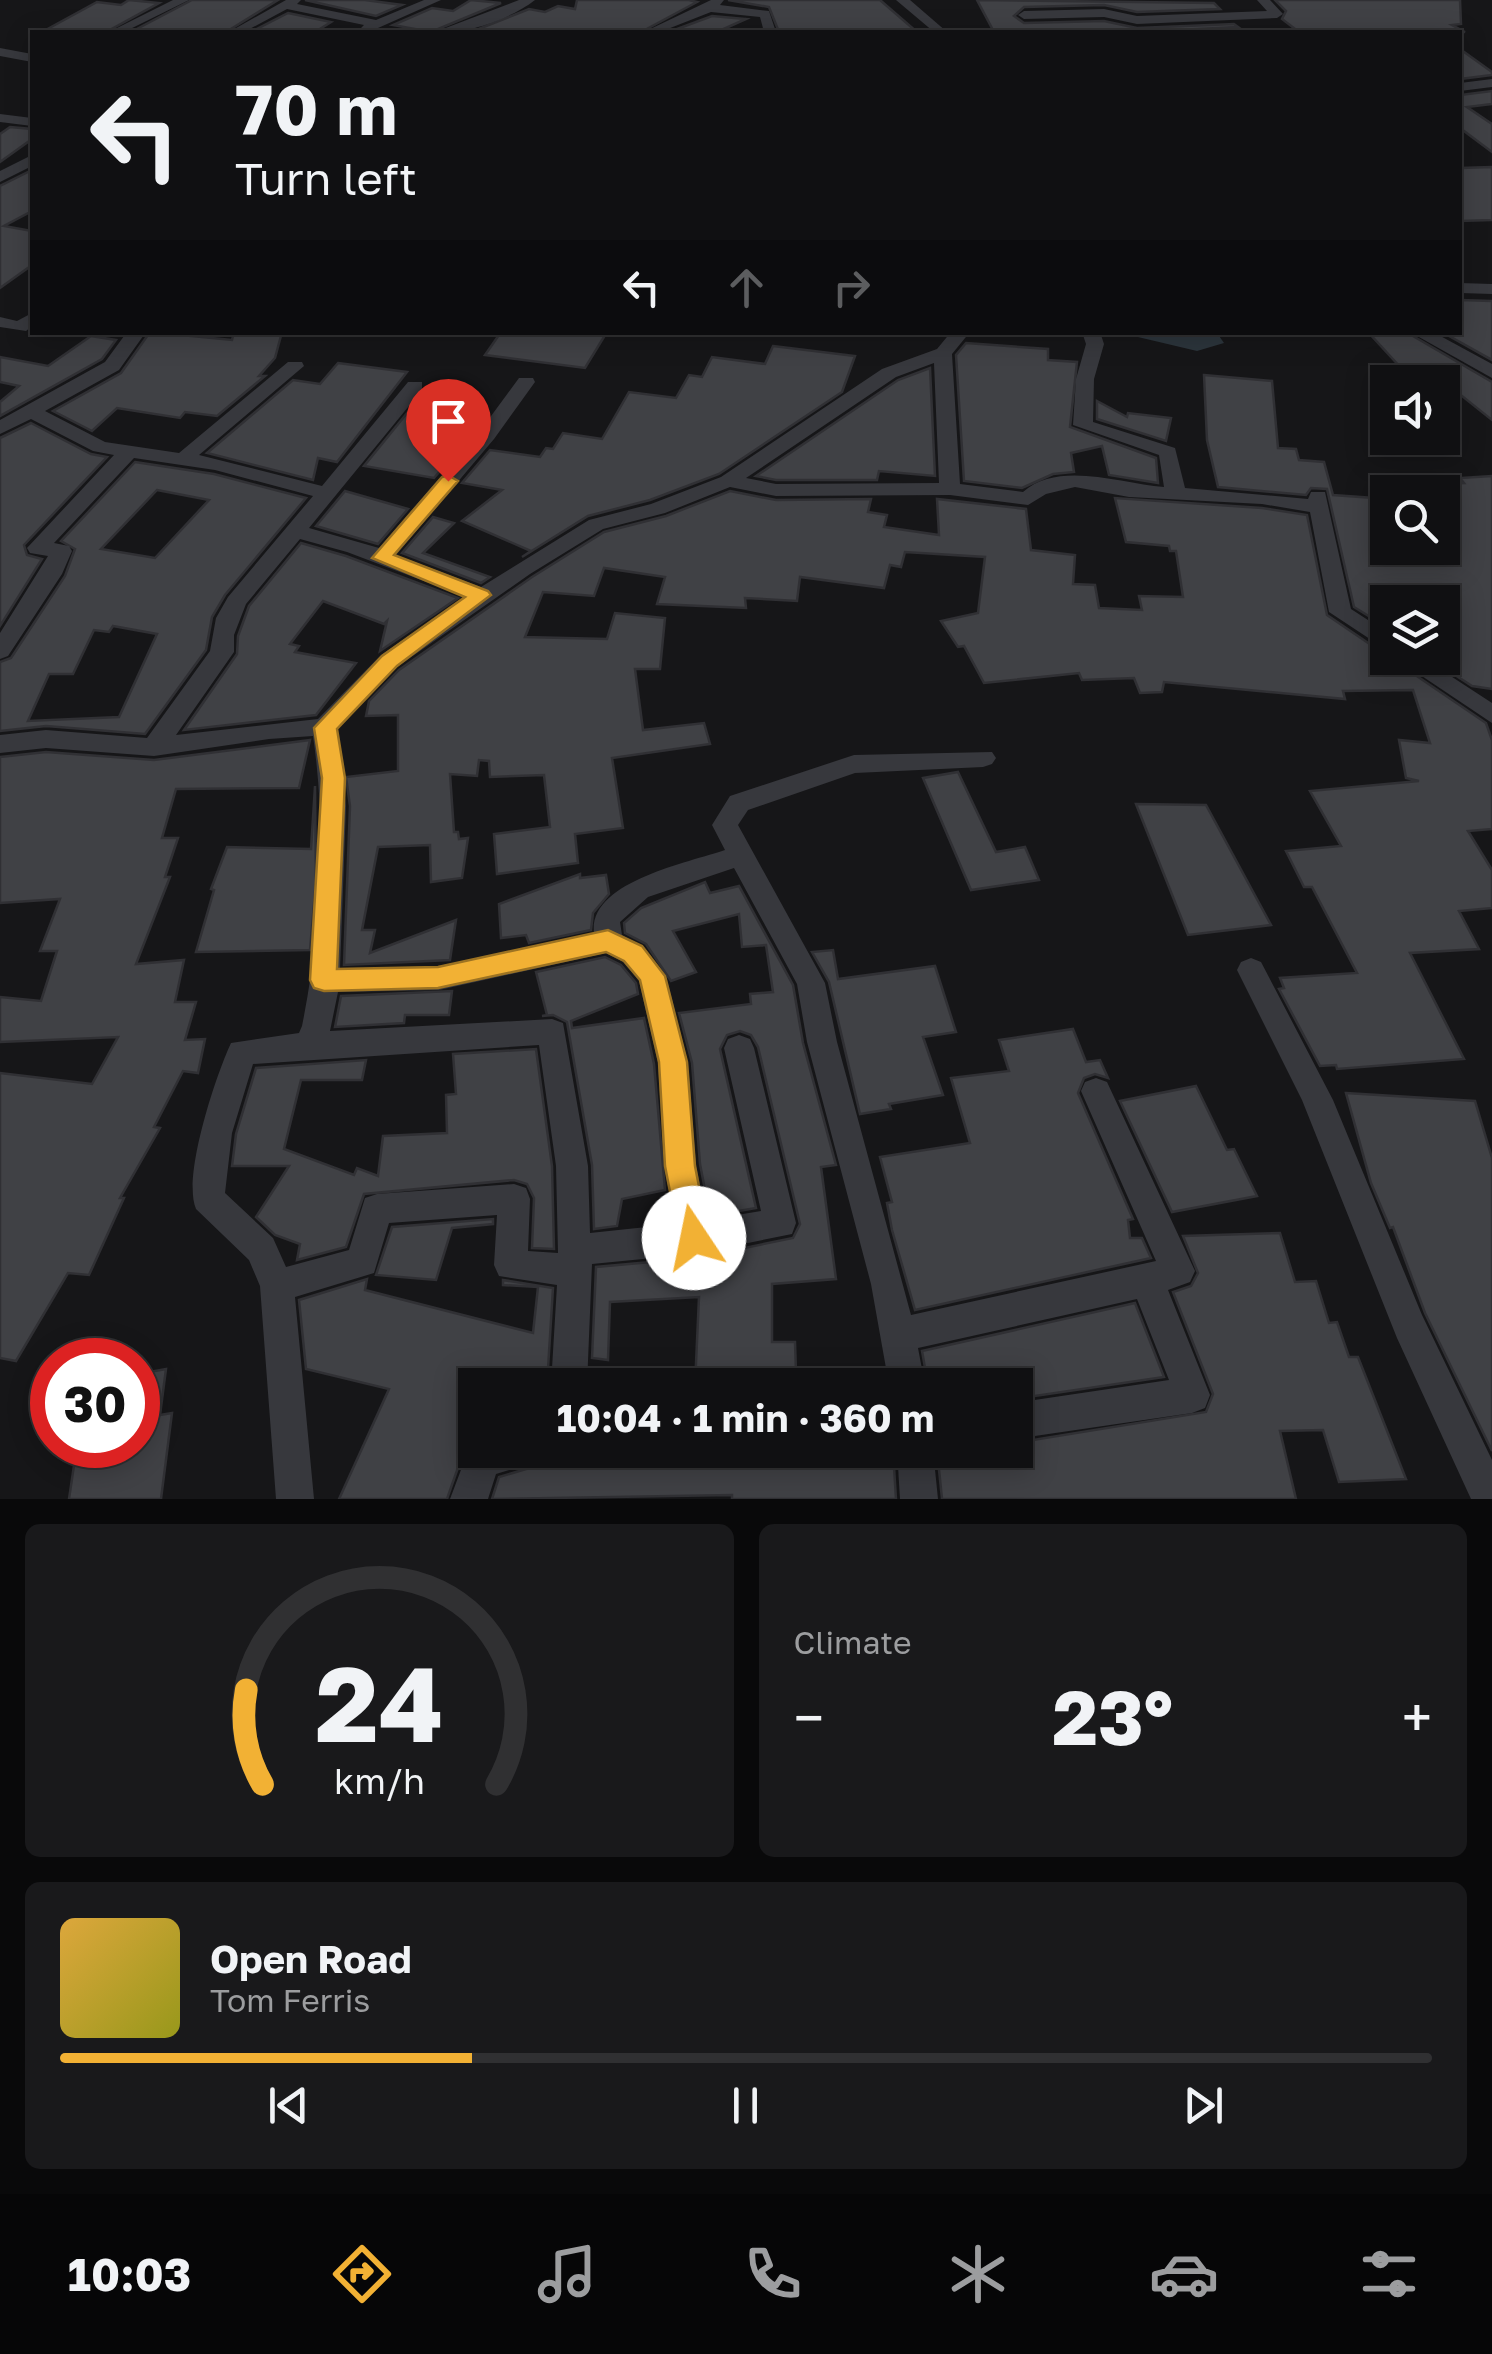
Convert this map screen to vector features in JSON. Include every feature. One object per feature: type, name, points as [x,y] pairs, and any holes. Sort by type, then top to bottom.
[{"type":"street","points":[[119,30],[183,0]]},
{"type":"street","points":[[363,30],[435,0]]},
{"type":"street","points":[[449,30],[483,22],[528,0]]},
{"type":"street","points":[[902,0],[939,30]]},
{"type":"street","points":[[1017,0],[1028,30]]},
{"type":"street","points":[[1024,15],[1104,13],[1137,20],[1277,14],[1263,0]]},
{"type":"street","points":[[239,30],[290,2],[375,24]]},
{"type":"street","points":[[655,30],[714,4],[765,14],[769,30]]},
{"type":"street","points":[[688,17],[717,27]]},
{"type":"street","points":[[0,52],[30,58]]},
{"type":"street","points":[[1486,84],[1492,94]]},
{"type":"street","points":[[0,118],[30,122]]},
{"type":"street","points":[[0,177],[30,161]]},
{"type":"street","points":[[1462,288],[1492,288]]},
{"type":"street","points":[[0,322],[20,327],[30,320]]},
{"type":"street","points":[[0,428],[112,366],[135,335]]},
{"type":"street","points":[[0,744],[46,740],[154,747],[269,730],[326,728],[389,661],[481,595],[596,524],[658,509],[728,480],[889,373],[943,353],[958,335]]},
{"type":"street","points":[[1091,335],[1095,344],[1085,378],[1083,425],[1168,452],[1176,492]]},
{"type":"street","points":[[1424,335],[1492,372]]},
{"type":"street","points":[[943,353],[950,489]]},
{"type":"street","points":[[184,459],[242,408],[270,392],[295,366]]},
{"type":"street","points":[[382,558],[487,435],[526,382]]},
{"type":"street","points":[[154,747],[222,652],[221,640],[234,603],[415,386]]},
{"type":"street","points":[[28,410],[85,442],[184,459],[326,493]]},
{"type":"street","points":[[0,651],[51,574],[61,551],[38,548],[128,452]]},
{"type":"street","points":[[728,480],[776,490],[950,489],[1028,499],[1039,489],[1074,481],[1129,491],[1319,501],[1340,612],[1370,632]]},
{"type":"street","points":[[295,532],[382,558],[481,595]]},
{"type":"street","points":[[1433,675],[1492,715]]},
{"type":"street","points":[[310,1045],[318,1031],[324,980],[334,778],[326,728]]},
{"type":"street","points":[[905,1368],[822,1042],[811,984],[725,825],[739,804],[854,764],[983,758]]},
{"type":"street","points":[[608,941],[606,918],[638,890],[742,855]]},
{"type":"street","points":[[324,980],[438,978],[608,941],[633,954],[652,976],[673,1062],[680,1166],[694,1238]]},
{"type":"street","points":[[1251,970],[1282,1021],[1411,1330],[1469,1446],[1490,1499]]},
{"type":"street","points":[[295,1499],[278,1286],[261,1248],[208,1198],[216,1133],[242,1052],[552,1032],[572,1166],[574,1260],[570,1368]]},
{"type":"street","points":[[278,1286],[362,1262],[376,1208],[514,1199],[511,1265],[574,1260],[780,1223],[739,1048]]},
{"type":"street","points":[[899,1335],[1178,1272],[1096,1091]]},
{"type":"street","points":[[1033,1419],[1192,1395],[1146,1280]]},
{"type":"street","points":[[469,1499],[480,1468]]},
{"type":"street","points":[[916,1468],[919,1499]]},
{"type":"shaded area","points":[[1129,335],[1218,335],[1224,343],[1197,351]]},
{"type":"building","points":[[129,0],[159,3],[110,30],[46,30],[97,2],[121,5]]},
{"type":"building","points":[[192,0],[278,0],[229,30],[135,30]]},
{"type":"building","points":[[305,0],[365,0],[402,5],[376,16]]},
{"type":"building","points":[[471,0],[501,3],[436,30],[393,25],[432,8],[453,11]]},
{"type":"building","points":[[577,0],[697,2],[645,30],[476,30],[529,9],[575,9]]},
{"type":"building","points":[[728,0],[880,0],[915,30],[778,30],[769,7]]},
{"type":"building","points":[[977,0],[1214,3],[1220,9],[1137,12],[1104,5],[1024,7],[1014,16],[1024,23],[1104,21],[1137,28],[1234,24],[1238,27],[1177,30],[993,30]]},
{"type":"building","points":[[1275,0],[1460,0],[1461,24],[1452,25],[1461,30],[1296,30],[1282,19],[1286,11]]},
{"type":"building","points":[[288,13],[331,22],[318,30],[255,30]]},
{"type":"building","points":[[712,16],[746,19],[721,30],[674,30]]},
{"type":"building","points":[[1462,50],[1492,72],[1462,79]]},
{"type":"building","points":[[1492,91],[1492,104],[1467,107],[1492,124],[1492,152],[1462,130],[1462,95]]},
{"type":"building","points":[[10,127],[30,129],[30,140],[0,162],[0,134]]},
{"type":"building","points":[[1492,167],[1492,220],[1462,221],[1462,168]]},
{"type":"building","points":[[30,171],[30,212],[4,226],[30,231],[30,266],[0,288],[0,186]]},
{"type":"building","points":[[1462,300],[1492,301],[1492,360],[1447,335],[1462,335]]},
{"type":"building","points":[[148,335],[232,340],[233,335],[281,335],[275,358],[259,376],[265,376],[217,416],[185,412],[180,418],[117,408],[92,431],[53,411],[121,373]]},
{"type":"building","points":[[499,335],[605,335],[585,368],[485,355]]},
{"type":"building","points":[[1371,335],[1411,335],[1492,382],[1492,420],[1460,394],[1460,365],[1398,365]]},
{"type":"building","points":[[91,336],[116,340],[102,359],[0,416],[0,402],[19,386],[0,382],[0,357],[48,366]]},
{"type":"building","points":[[966,343],[1048,349],[1048,360],[1077,362],[1070,427],[1156,458],[1158,483],[1109,475],[1102,446],[1071,453],[1074,472],[1053,474],[1022,488],[964,481],[956,355]]},
{"type":"building","points":[[773,346],[855,356],[842,392],[719,474],[650,500],[588,516],[522,557],[531,551],[462,521],[502,490],[462,483],[490,450],[540,457],[546,448],[553,449],[563,433],[602,439],[629,392],[676,398],[689,375],[702,377],[712,357],[765,364]]},
{"type":"building","points":[[338,363],[407,372],[337,462],[318,458],[313,480],[207,453],[293,380],[320,384]]},
{"type":"building","points":[[930,368],[935,476],[879,471],[877,480],[776,480],[756,476],[898,380]]},
{"type":"building","points":[[1204,375],[1272,381],[1278,448],[1296,449],[1299,460],[1324,462],[1333,495],[1370,498],[1370,565],[1460,565],[1460,483],[1464,483],[1460,478],[1492,476],[1492,689],[1472,686],[1455,675],[1460,675],[1460,585],[1370,585],[1370,617],[1354,607],[1327,489],[1311,488],[1306,495],[1218,487],[1207,440]]},
{"type":"building","points":[[425,391],[444,394],[432,412],[484,420],[434,478],[364,466]]},
{"type":"building","points":[[1097,401],[1127,417],[1128,413],[1171,418],[1166,441],[1097,419]]},
{"type":"building","points":[[31,423],[91,454],[107,457],[24,545],[27,555],[42,559],[0,626],[0,438]]},
{"type":"building","points":[[135,462],[214,474],[306,498],[225,595],[212,617],[206,650],[145,734],[46,726],[0,731],[0,662],[11,658],[65,576],[75,549],[61,541]],"holes":[[[157,490],[209,500],[155,558],[101,549]],[[113,626],[157,634],[119,717],[28,721],[49,674],[73,674],[94,630],[109,632]]]},
{"type":"building","points":[[345,491],[408,509],[378,544],[316,526]]},
{"type":"building","points":[[730,491],[776,500],[871,499],[868,512],[887,515],[884,527],[939,535],[937,499],[1026,509],[1031,550],[1075,555],[1073,584],[1095,585],[1099,608],[1142,610],[1139,596],[1183,597],[1176,551],[1170,551],[1169,546],[1126,542],[1115,498],[1262,508],[1307,515],[1327,615],[1370,644],[1370,675],[1415,675],[1486,723],[1492,740],[1492,829],[1468,831],[1492,870],[1492,908],[1459,911],[1479,949],[1410,953],[1464,1059],[1337,1069],[1336,1065],[1320,1066],[1279,989],[1284,988],[1280,978],[1357,973],[1312,887],[1304,887],[1286,851],[1341,846],[1310,791],[1419,781],[1406,778],[1399,740],[1430,743],[1413,690],[1343,691],[1345,699],[1164,682],[1162,692],[1140,693],[1134,678],[1082,680],[1079,673],[984,683],[964,646],[958,647],[941,621],[978,613],[985,557],[905,552],[901,567],[890,565],[884,588],[800,577],[797,601],[745,598],[746,608],[657,604],[665,577],[604,568],[594,596],[543,592],[525,637],[607,639],[615,613],[665,618],[660,669],[635,669],[643,730],[704,723],[710,744],[612,758],[623,828],[575,834],[578,863],[497,874],[494,834],[550,827],[544,775],[490,777],[489,761],[479,760],[477,776],[450,774],[454,832],[458,832],[459,839],[468,838],[462,878],[431,882],[430,845],[378,847],[362,930],[375,930],[370,953],[456,920],[450,960],[344,965],[350,806],[346,777],[398,771],[398,715],[366,716],[369,701],[399,670],[604,532],[666,516]]},
{"type":"building","points":[[433,517],[454,523],[423,553],[490,577],[481,583],[402,553]]},
{"type":"building","points":[[301,543],[458,598],[380,651],[387,621],[384,624],[323,601],[290,644],[299,646],[295,652],[356,663],[316,715],[184,730],[237,654],[238,636],[249,606]]},
{"type":"building","points":[[310,740],[299,788],[176,789],[162,838],[178,838],[165,877],[170,877],[136,964],[184,960],[175,1002],[196,1002],[185,1040],[205,1039],[198,1073],[183,1071],[154,1127],[160,1128],[120,1198],[124,1198],[89,1275],[68,1273],[16,1361],[0,1358],[0,1073],[92,1084],[118,1037],[0,1042],[0,997],[41,1001],[57,951],[40,951],[60,899],[0,903],[0,757],[46,752],[154,760]]},
{"type":"building","points":[[958,772],[996,852],[1025,847],[1039,880],[971,890],[923,778]]},
{"type":"building","points":[[315,786],[316,881],[310,950],[196,952],[214,890],[211,889],[227,847],[311,849]]},
{"type":"building","points":[[1136,804],[1206,805],[1271,925],[1188,935]]},
{"type":"building","points":[[580,874],[580,878],[606,875],[609,894],[593,913],[591,930],[529,943],[526,935],[501,938],[499,904]]},
{"type":"building","points":[[705,882],[710,893],[739,886],[793,985],[803,1043],[836,1165],[821,1167],[836,1279],[772,1284],[772,1342],[795,1342],[796,1368],[696,1368],[699,1297],[610,1302],[608,1360],[592,1358],[596,1267],[695,1258],[793,1238],[800,1224],[758,1047],[751,1035],[740,1031],[727,1035],[720,1049],[756,1208],[710,1216],[700,1164],[692,1063],[679,1013],[751,1004],[750,994],[773,992],[766,945],[742,947],[739,914],[673,931],[696,972],[671,981],[646,944],[625,933],[624,923],[641,908]]},
{"type":"building","points":[[833,950],[838,979],[935,966],[956,1032],[923,1037],[943,1095],[889,1104],[891,1109],[860,1114],[829,982],[812,952]]},
{"type":"building","points":[[605,957],[621,965],[636,983],[638,994],[571,1021],[572,1028],[644,1018],[654,1064],[665,1190],[622,1199],[617,1226],[594,1229],[592,1165],[567,1022],[553,1015],[542,1016],[547,1015],[536,972]]},
{"type":"building","points":[[452,991],[449,1015],[405,1015],[404,1023],[335,1027],[341,996]]},
{"type":"building","points":[[1073,1029],[1086,1062],[1100,1060],[1108,1078],[1095,1074],[1084,1078],[1078,1093],[1133,1219],[1128,1220],[1130,1238],[1142,1238],[1151,1258],[915,1310],[892,1230],[887,1203],[892,1202],[880,1157],[970,1143],[951,1078],[1009,1071],[999,1040]]},
{"type":"building","points":[[536,1049],[552,1166],[554,1249],[532,1248],[534,1198],[527,1184],[514,1180],[364,1194],[346,1247],[297,1260],[300,1244],[275,1235],[256,1217],[289,1166],[232,1166],[236,1134],[256,1068],[366,1060],[362,1080],[301,1080],[284,1149],[354,1175],[357,1168],[378,1176],[383,1136],[447,1133],[446,1095],[456,1094],[453,1054]]},
{"type":"building","points":[[1196,1086],[1227,1150],[1234,1149],[1257,1196],[1172,1212],[1120,1101]]},
{"type":"building","points":[[1346,1093],[1475,1101],[1492,1158],[1492,1451],[1425,1313],[1393,1227],[1390,1228],[1371,1183]]},
{"type":"building","points":[[493,1219],[493,1224],[452,1228],[436,1280],[376,1275],[392,1227]]},
{"type":"building","points":[[1280,1233],[1295,1282],[1316,1281],[1329,1323],[1337,1322],[1349,1357],[1358,1357],[1406,1479],[1339,1482],[1323,1430],[1280,1431],[1296,1499],[942,1499],[939,1468],[1033,1468],[1033,1440],[1206,1412],[1213,1394],[1173,1292],[1191,1286],[1198,1273],[1183,1236]]},
{"type":"building","points":[[367,1279],[365,1290],[533,1333],[538,1287],[503,1285],[503,1280],[553,1288],[548,1368],[458,1368],[458,1468],[447,1499],[339,1499],[389,1389],[306,1369],[299,1300]]},
{"type":"building","points":[[1135,1303],[1164,1377],[1033,1396],[1033,1368],[925,1368],[922,1351]]},
{"type":"building","points":[[166,1369],[160,1415],[160,1370]]},
{"type":"building","points":[[172,1413],[161,1499],[69,1499],[74,1468],[160,1468],[160,1415]]},
{"type":"building","points":[[530,1468],[894,1468],[896,1499],[732,1499],[732,1495],[492,1499],[499,1477]]},
{"type":"route","points":[[448,481],[382,558],[481,595],[389,661],[326,728],[334,778],[324,980],[438,978],[608,941],[633,954],[652,976],[673,1062],[680,1166],[694,1238]]}]
